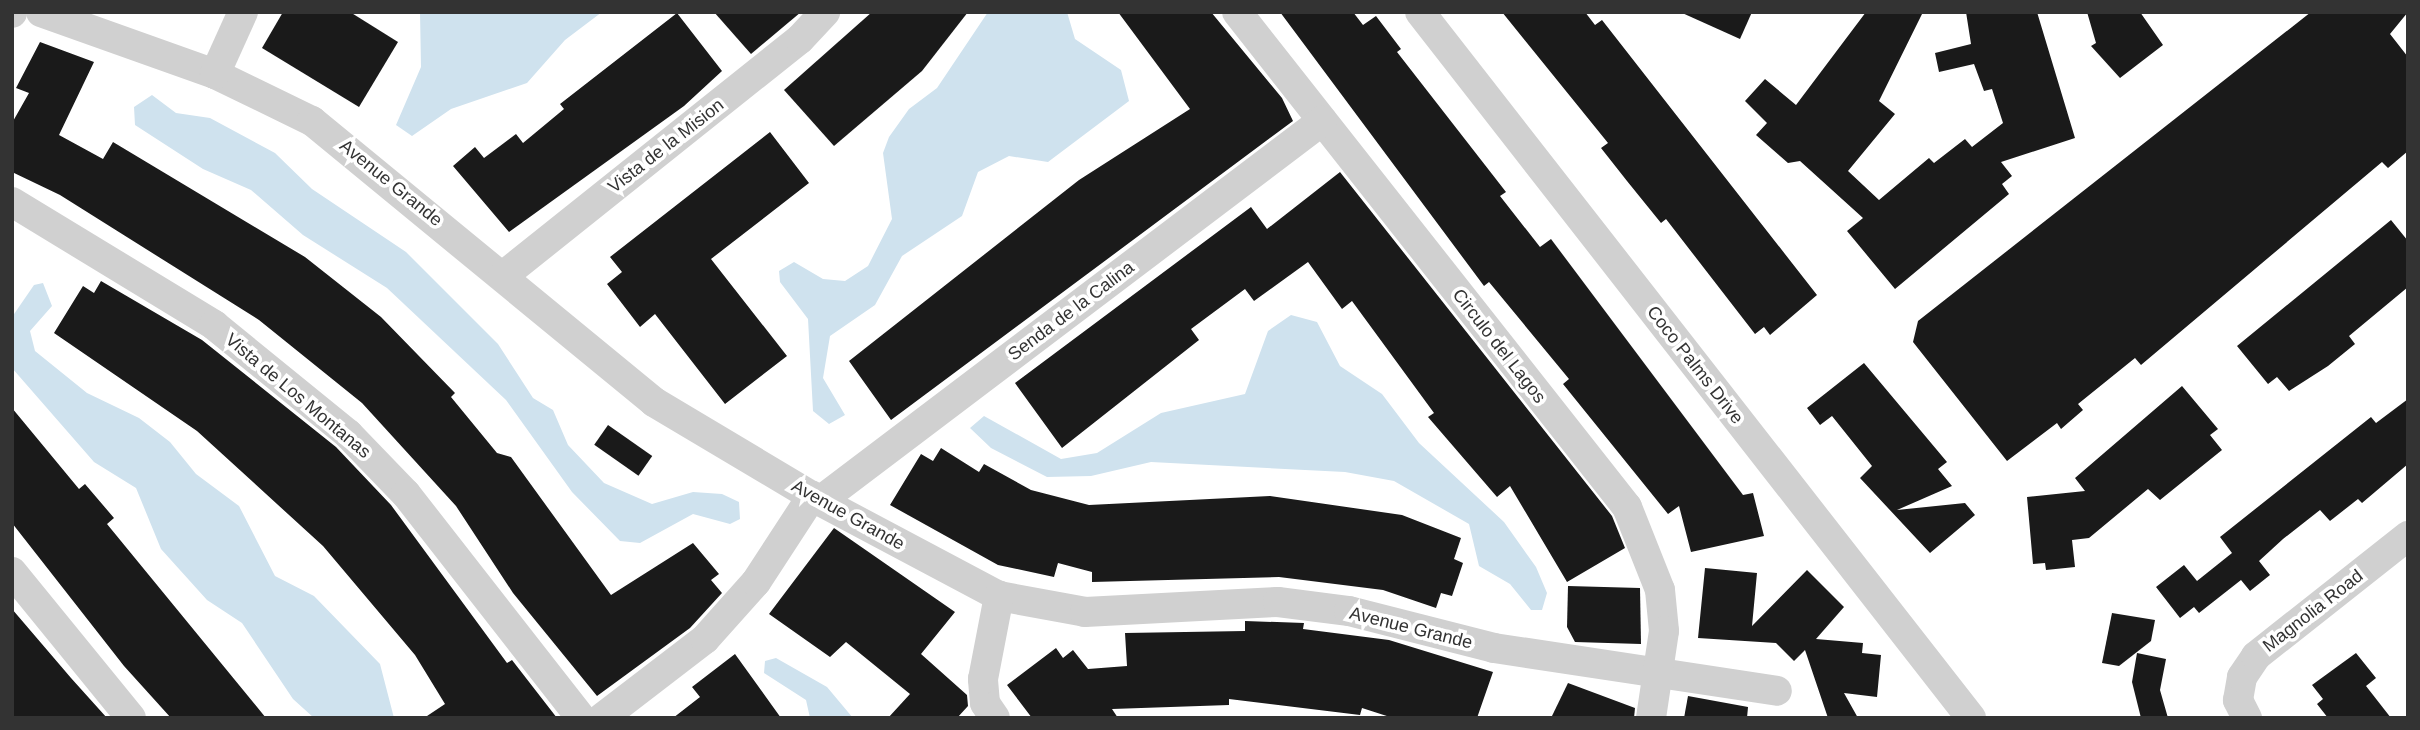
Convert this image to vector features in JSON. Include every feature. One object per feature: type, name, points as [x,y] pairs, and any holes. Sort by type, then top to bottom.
[{"type":"street","name":"Avenue Grande","points":[[41,12],[215,74],[312,121],[654,402],[816,499],[999,596],[1086,612],[1278,602],[1657,676],[1777,691]]},
{"type":"street","points":[[215,74],[243,12]]},
{"type":"street","name":"Vista de la Mision","points":[[503,276],[800,39],[825,12]]},
{"type":"street","name":"Circulo del Lagos","points":[[1237,12],[1626,507],[1660,590],[1664,631],[1651,718]]},
{"type":"street","name":"Coco Palms Drive","points":[[1420,12],[1971,718]]},
{"type":"street","name":"Senda de la Calina","points":[[602,718],[705,639],[756,582],[816,499],[1322,121]]},
{"type":"street","name":"Vista de Los Montanas","points":[[12,202],[214,325],[348,434],[406,494],[581,718]]},
{"type":"street","name":"Magnolia Road","points":[[2243,709],[2242,677],[2256,656],[2408,536]]},
{"type":"street","points":[[12,572],[131,718]]},
{"type":"street","points":[[995,718],[985,703],[983,679],[999,596]]},
{"type":"water","points":[[420,12],[602,12],[565,40],[527,83],[451,109],[412,136],[396,125],[421,67]]},
{"type":"water","points":[[988,12],[1067,12],[1075,39],[1121,70],[1129,101],[1048,162],[1009,156],[978,172],[962,216],[902,256],[875,305],[830,336],[823,378],[845,415],[829,424],[813,411],[808,319],[780,282],[779,271],[794,262],[823,279],[845,281],[868,266],[892,219],[883,153],[889,137],[909,109],[937,88]]},
{"type":"water","points":[[152,95],[176,113],[210,118],[275,153],[312,189],[406,252],[498,344],[533,398],[553,410],[568,445],[604,483],[652,504],[693,492],[722,494],[739,502],[740,519],[730,524],[693,514],[640,543],[620,541],[572,492],[506,400],[387,288],[303,235],[251,190],[203,169],[135,125],[134,107]]},
{"type":"water","points":[[43,283],[52,306],[30,331],[35,351],[87,393],[139,418],[170,442],[196,474],[239,506],[275,576],[314,596],[380,664],[394,718],[314,718],[293,699],[242,623],[207,600],[161,549],[136,488],[94,462],[12,368],[12,317],[34,285]]},
{"type":"water","points":[[1291,315],[1317,322],[1340,366],[1382,394],[1419,443],[1504,522],[1536,567],[1547,593],[1542,610],[1531,610],[1510,584],[1479,566],[1469,524],[1394,481],[1345,472],[1151,462],[1091,476],[1047,477],[991,448],[970,428],[984,416],[1061,459],[1097,453],[1161,413],[1245,394],[1268,331]]},
{"type":"water","points":[[776,658],[827,687],[853,718],[810,718],[806,700],[764,673],[765,661]]},
{"type":"building","points":[[283,12],[350,12],[398,42],[359,107],[262,48]]},
{"type":"building","points":[[714,12],[801,12],[751,54]]},
{"type":"building","points":[[872,12],[968,12],[922,71],[834,146],[784,90]]},
{"type":"building","points":[[1118,12],[1211,12],[1282,98],[1293,121],[891,420],[849,361],[1079,180],[1190,109]]},
{"type":"building","points":[[1280,12],[1353,12],[1363,25],[1376,16],[1401,49],[1397,52],[1506,192],[1500,196],[1540,247],[1551,239],[1743,495],[1753,493],[1764,536],[1691,552],[1679,506],[1668,514],[1563,384],[1569,379],[1489,282],[1484,286]]},
{"type":"building","points":[[1502,12],[1585,12],[1595,25],[1602,20],[1817,295],[1770,335],[1764,327],[1755,334],[1666,219],[1661,223],[1601,148],[1608,143]]},
{"type":"building","points":[[1680,12],[1752,12],[1740,39]]},
{"type":"building","points":[[1866,12],[1923,12],[1879,101],[1895,114],[1848,171],[1879,200],[1929,158],[1934,163],[1965,139],[1972,147],[2003,123],[1992,89],[1984,91],[1974,64],[1939,72],[1935,53],[1971,44],[1966,12],[2037,12],[2075,138],[2001,162],[2012,176],[2002,184],[2009,194],[1895,289],[1847,231],[1863,218],[1800,161],[1788,163],[1756,135],[1767,123],[1745,101],[1765,79],[1796,105]]},
{"type":"building","points":[[2087,12],[2140,12],[2163,45],[2120,78],[2091,46],[2096,43]]},
{"type":"building","points":[[2311,12],[2408,12],[2390,34],[2408,57],[2408,151],[2388,168],[2382,162],[2141,365],[2135,358],[2078,404],[2083,410],[2061,429],[2057,423],[2007,461],[1913,342],[1918,321]]},
{"type":"building","points":[[677,13],[722,71],[684,106],[509,232],[453,166],[475,147],[484,158],[516,134],[523,143],[564,109],[560,104]]},
{"type":"building","points":[[40,42],[94,62],[59,135],[103,159],[113,142],[305,257],[381,317],[455,393],[451,397],[497,453],[511,457],[611,595],[693,543],[719,574],[711,580],[722,593],[690,628],[597,696],[513,593],[456,506],[362,403],[259,320],[60,195],[12,172],[12,123],[29,93],[16,88]]},
{"type":"building","points":[[770,132],[809,183],[711,259],[787,356],[725,404],[655,314],[640,327],[607,284],[622,272],[610,257]]},
{"type":"building","points":[[1340,172],[1612,516],[1625,548],[1567,582],[1510,486],[1497,497],[1428,417],[1434,413],[1352,301],[1342,309],[1308,262],[1254,301],[1245,289],[1191,329],[1199,340],[1062,448],[1015,383],[1251,207],[1267,229]]},
{"type":"building","points":[[2391,220],[2408,241],[2408,287],[2349,336],[2355,344],[2328,366],[2289,391],[2277,377],[2268,384],[2237,346]]},
{"type":"building","points":[[101,281],[202,340],[336,447],[391,505],[507,663],[512,660],[557,718],[424,718],[445,704],[415,655],[323,546],[197,431],[54,333],[83,286],[94,293]]},
{"type":"building","points":[[1864,363],[1947,462],[1938,469],[1952,486],[1897,510],[1965,503],[1975,515],[1930,553],[1860,478],[1872,466],[1832,416],[1820,425],[1807,408]]},
{"type":"building","points":[[2182,386],[2218,429],[2210,435],[2222,450],[2160,500],[2148,489],[2089,538],[2072,540],[2075,567],[2046,570],[2045,563],[2033,564],[2027,497],[2085,491],[2075,478]]},
{"type":"building","points":[[2408,399],[2408,464],[2362,503],[2358,499],[2330,521],[2320,510],[2283,539],[2259,561],[2270,575],[2250,591],[2241,580],[2199,613],[2194,607],[2180,618],[2156,587],[2184,565],[2197,581],[2232,553],[2220,537],[2371,417],[2376,423]]},
{"type":"building","points":[[12,408],[79,489],[85,484],[114,518],[107,524],[266,718],[171,718],[124,666],[12,523]]},
{"type":"building","points":[[608,425],[652,456],[638,476],[594,445]]},
{"type":"building","points":[[941,448],[979,472],[984,464],[1031,490],[1089,505],[1270,496],[1402,515],[1461,538],[1454,559],[1463,563],[1452,596],[1441,593],[1436,608],[1383,590],[1279,577],[1092,582],[1092,572],[1058,563],[1054,577],[998,565],[890,505],[921,454],[933,461]]},
{"type":"building","points":[[834,528],[955,612],[921,654],[967,695],[968,706],[957,718],[888,718],[910,694],[846,642],[830,657],[769,614]]},
{"type":"building","points":[[1705,568],[1757,573],[1752,626],[1807,570],[1844,607],[1816,639],[1863,643],[1862,653],[1881,655],[1877,697],[1844,693],[1858,718],[1828,718],[1805,650],[1794,661],[1776,643],[1698,638]]},
{"type":"building","points":[[1568,586],[1640,588],[1641,644],[1575,642],[1567,627]]},
{"type":"building","points":[[12,609],[71,678],[107,718],[12,718]]},
{"type":"building","points":[[2112,613],[2155,620],[2151,641],[2119,666],[2102,663]]},
{"type":"building","points":[[1245,621],[1304,623],[1303,629],[1389,640],[1493,672],[1477,718],[1393,718],[1362,708],[1360,715],[1229,699],[1229,705],[1112,709],[1118,718],[1032,718],[1007,685],[1056,648],[1063,658],[1073,650],[1088,669],[1127,666],[1125,633],[1245,631]]},
{"type":"building","points":[[2137,653],[2166,659],[2160,690],[2168,718],[2141,718],[2132,682]]},
{"type":"building","points":[[2356,653],[2376,678],[2366,686],[2391,718],[2328,718],[2317,704],[2323,699],[2312,685]]},
{"type":"building","points":[[735,654],[781,718],[673,718],[700,697],[692,687]]},
{"type":"building","points":[[1568,683],[1635,708],[1634,718],[1551,718]]},
{"type":"building","points":[[1688,696],[1748,707],[1747,718],[1684,718]]}]
